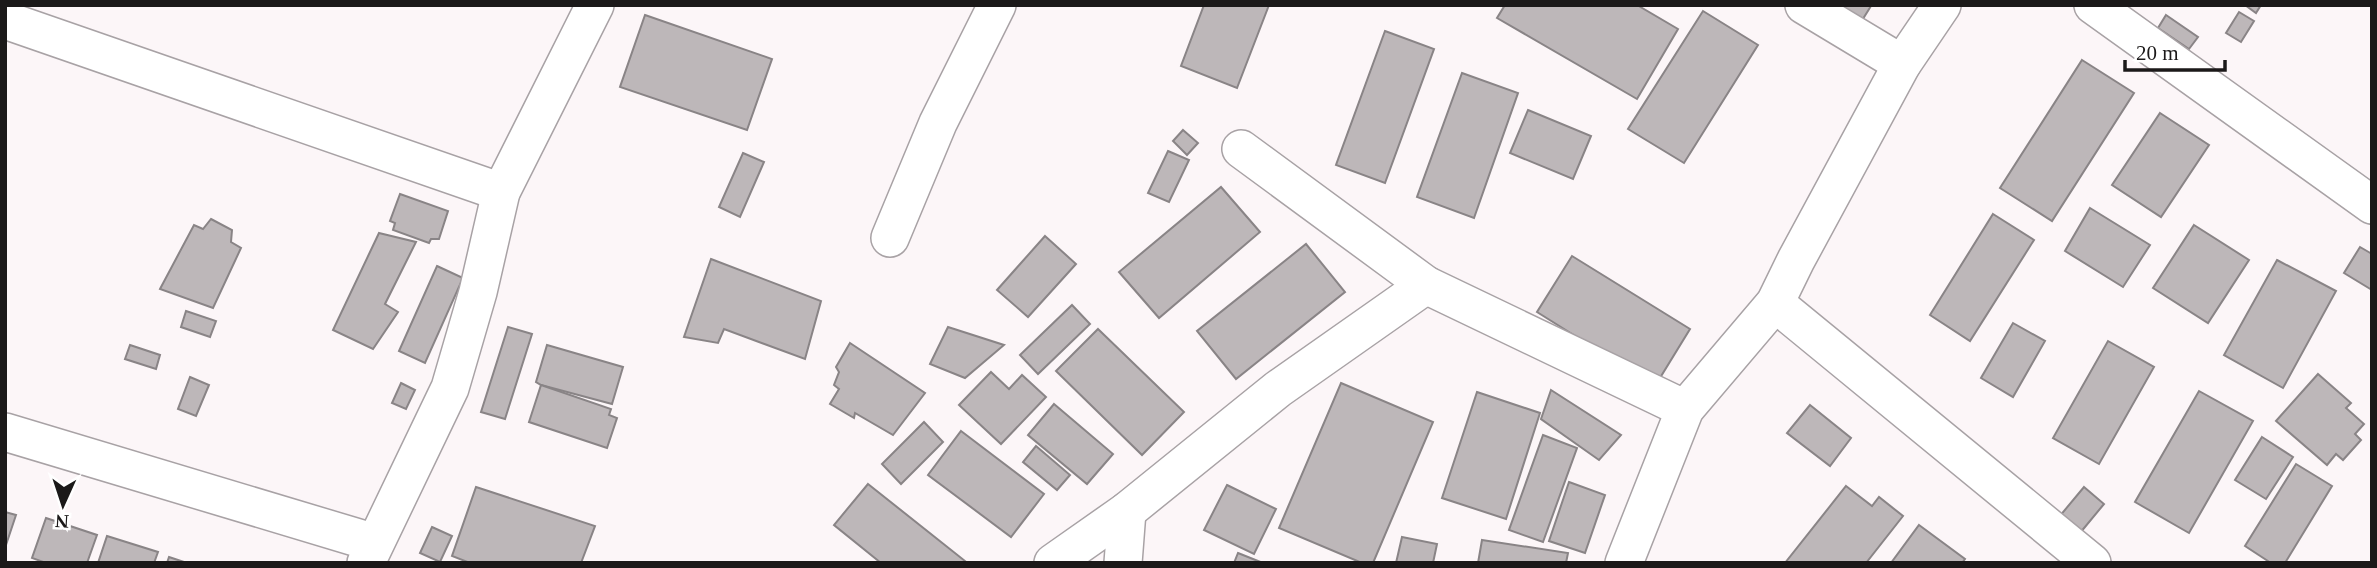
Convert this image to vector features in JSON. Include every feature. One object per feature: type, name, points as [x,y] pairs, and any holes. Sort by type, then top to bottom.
[{"type":"street","points":[[5,432],[370,553],[450,388],[478,292],[501,192],[595,5]]},
{"type":"street","points":[[890,238],[938,123],[997,5]]},
{"type":"street","points":[[1804,5],[1902,64]]},
{"type":"street","points":[[1624,563],[1685,409],[1775,303],[1902,64],[1942,5]]},
{"type":"street","points":[[2093,5],[2372,205]]},
{"type":"street","points":[[5,20],[501,192]]},
{"type":"street","points":[[1241,149],[1426,285],[1685,409]]},
{"type":"street","points":[[1053,563],[1127,512],[1278,389],[1426,285]]},
{"type":"street","points":[[1775,303],[2092,563]]},
{"type":"street","points":[[1123,563],[1127,512]]},
{"type":"building","points":[[1204,5],[1269,5],[1237,88],[1181,66]]},
{"type":"building","points":[[1505,5],[1637,5],[1678,29],[1637,99],[1497,18]]},
{"type":"building","points":[[1835,5],[1870,5],[1871,6],[1861,22]]},
{"type":"building","points":[[2245,5],[2261,5],[2256,13]]},
{"type":"building","points":[[1703,11],[1758,45],[1684,163],[1628,129]]},
{"type":"building","points":[[2239,12],[2254,21],[2241,42],[2226,33]]},
{"type":"building","points":[[645,15],[772,59],[747,130],[620,87]]},
{"type":"building","points":[[2166,15],[2198,37],[2189,49],[2158,28]]},
{"type":"building","points":[[1385,31],[1434,49],[1385,183],[1336,165]]},
{"type":"building","points":[[2082,60],[2134,93],[2052,221],[2000,188]]},
{"type":"building","points":[[1462,73],[1518,93],[1474,218],[1417,197]]},
{"type":"building","points":[[1528,110],[1591,136],[1573,179],[1510,153]]},
{"type":"building","points":[[2160,113],[2209,145],[2161,217],[2112,185]]},
{"type":"building","points":[[1183,130],[1198,143],[1187,155],[1173,141]]},
{"type":"building","points":[[1168,151],[1189,160],[1169,202],[1148,193]]},
{"type":"building","points":[[743,153],[764,162],[740,217],[719,207]]},
{"type":"building","points":[[1221,187],[1260,232],[1159,318],[1119,272]]},
{"type":"building","points":[[400,194],[448,211],[439,239],[431,239],[429,243],[393,230],[395,223],[390,221]]},
{"type":"building","points":[[2090,208],[2150,245],[2123,287],[2065,251]]},
{"type":"building","points":[[1993,214],[2034,240],[1970,341],[1930,315]]},
{"type":"building","points":[[211,219],[232,230],[231,242],[241,248],[213,308],[160,289],[194,225],[203,229]]},
{"type":"building","points":[[2194,225],[2249,260],[2208,323],[2153,288]]},
{"type":"building","points":[[379,233],[416,242],[385,304],[398,312],[373,349],[333,330]]},
{"type":"building","points":[[1045,236],[1076,264],[1028,317],[997,290]]},
{"type":"building","points":[[1306,244],[1345,292],[1236,379],[1197,331]]},
{"type":"building","points":[[2360,247],[2372,254],[2372,290],[2344,273]]},
{"type":"building","points":[[1572,256],[1690,329],[1655,386],[1537,312]]},
{"type":"building","points":[[711,259],[821,301],[805,359],[724,329],[718,343],[684,337]]},
{"type":"building","points":[[2277,260],[2336,291],[2283,388],[2224,355]]},
{"type":"building","points":[[437,266],[463,278],[425,363],[399,351]]},
{"type":"building","points":[[1072,305],[1090,324],[1038,374],[1020,355]]},
{"type":"building","points":[[186,311],[216,321],[210,337],[181,327]]},
{"type":"building","points":[[2013,323],[2045,341],[2013,397],[1981,378]]},
{"type":"building","points":[[508,327],[532,334],[505,419],[481,412]]},
{"type":"building","points":[[948,327],[1004,345],[965,378],[930,364]]},
{"type":"building","points":[[1098,329],[1184,412],[1142,455],[1056,371]]},
{"type":"building","points":[[2108,341],[2154,367],[2099,464],[2053,438]]},
{"type":"building","points":[[850,343],[925,393],[893,435],[855,413],[854,418],[830,404],[839,389],[834,385],[839,372],[836,367]]},
{"type":"building","points":[[130,345],[160,355],[156,369],[125,359]]},
{"type":"building","points":[[547,345],[623,367],[612,404],[536,382]]},
{"type":"building","points":[[991,372],[1009,389],[1022,375],[1046,397],[1001,444],[959,405]]},
{"type":"building","points":[[2318,374],[2351,403],[2346,408],[2364,424],[2355,434],[2361,440],[2343,460],[2336,454],[2327,465],[2276,421]]},
{"type":"building","points":[[190,377],[209,385],[196,416],[178,409]]},
{"type":"building","points":[[401,383],[415,390],[406,409],[392,403]]},
{"type":"building","points":[[1341,383],[1433,422],[1373,563],[1362,563],[1279,528]]},
{"type":"building","points":[[541,385],[611,409],[609,415],[617,418],[607,448],[529,422]]},
{"type":"building","points":[[1551,390],[1621,435],[1599,460],[1541,419]]},
{"type":"building","points":[[2199,391],[2253,421],[2189,533],[2135,502]]},
{"type":"building","points":[[1477,392],[1540,413],[1506,519],[1442,498]]},
{"type":"building","points":[[1054,404],[1113,454],[1087,484],[1028,435]]},
{"type":"building","points":[[1810,405],[1851,438],[1830,466],[1787,433]]},
{"type":"building","points":[[924,422],[943,442],[901,484],[882,464]]},
{"type":"building","points":[[961,431],[1044,494],[1011,537],[928,475]]},
{"type":"building","points":[[1543,435],[1577,448],[1543,542],[1509,530]]},
{"type":"building","points":[[2262,437],[2293,457],[2266,499],[2235,480]]},
{"type":"building","points":[[1036,446],[1070,475],[1057,490],[1023,462]]},
{"type":"building","points":[[2296,464],[2332,486],[2285,563],[2271,563],[2245,546]]},
{"type":"building","points":[[1569,482],[1605,495],[1585,553],[1549,541]]},
{"type":"building","points":[[868,484],[965,561],[881,563],[834,525]]},
{"type":"building","points":[[1227,485],[1276,509],[1254,554],[1204,530]]},
{"type":"building","points":[[1846,486],[1872,506],[1879,497],[1903,516],[1866,563],[1785,563]]},
{"type":"building","points":[[476,487],[595,526],[581,563],[470,563],[452,556]]},
{"type":"building","points":[[2084,487],[2104,504],[2080,533],[2059,517]]},
{"type":"building","points":[[5,512],[16,515],[5,548]]},
{"type":"building","points":[[46,518],[97,535],[87,563],[46,563],[32,558]]},
{"type":"building","points":[[1919,525],[1965,559],[1962,563],[1891,563]]},
{"type":"building","points":[[432,527],[452,536],[440,562],[420,553]]},
{"type":"building","points":[[107,536],[158,552],[154,563],[98,563]]},
{"type":"building","points":[[1402,537],[1437,544],[1433,563],[1396,563]]},
{"type":"building","points":[[1482,540],[1568,553],[1566,563],[1478,563]]},
{"type":"building","points":[[1238,553],[1263,563],[1234,563]]},
{"type":"building","points":[[169,557],[187,563],[167,563]]}]
